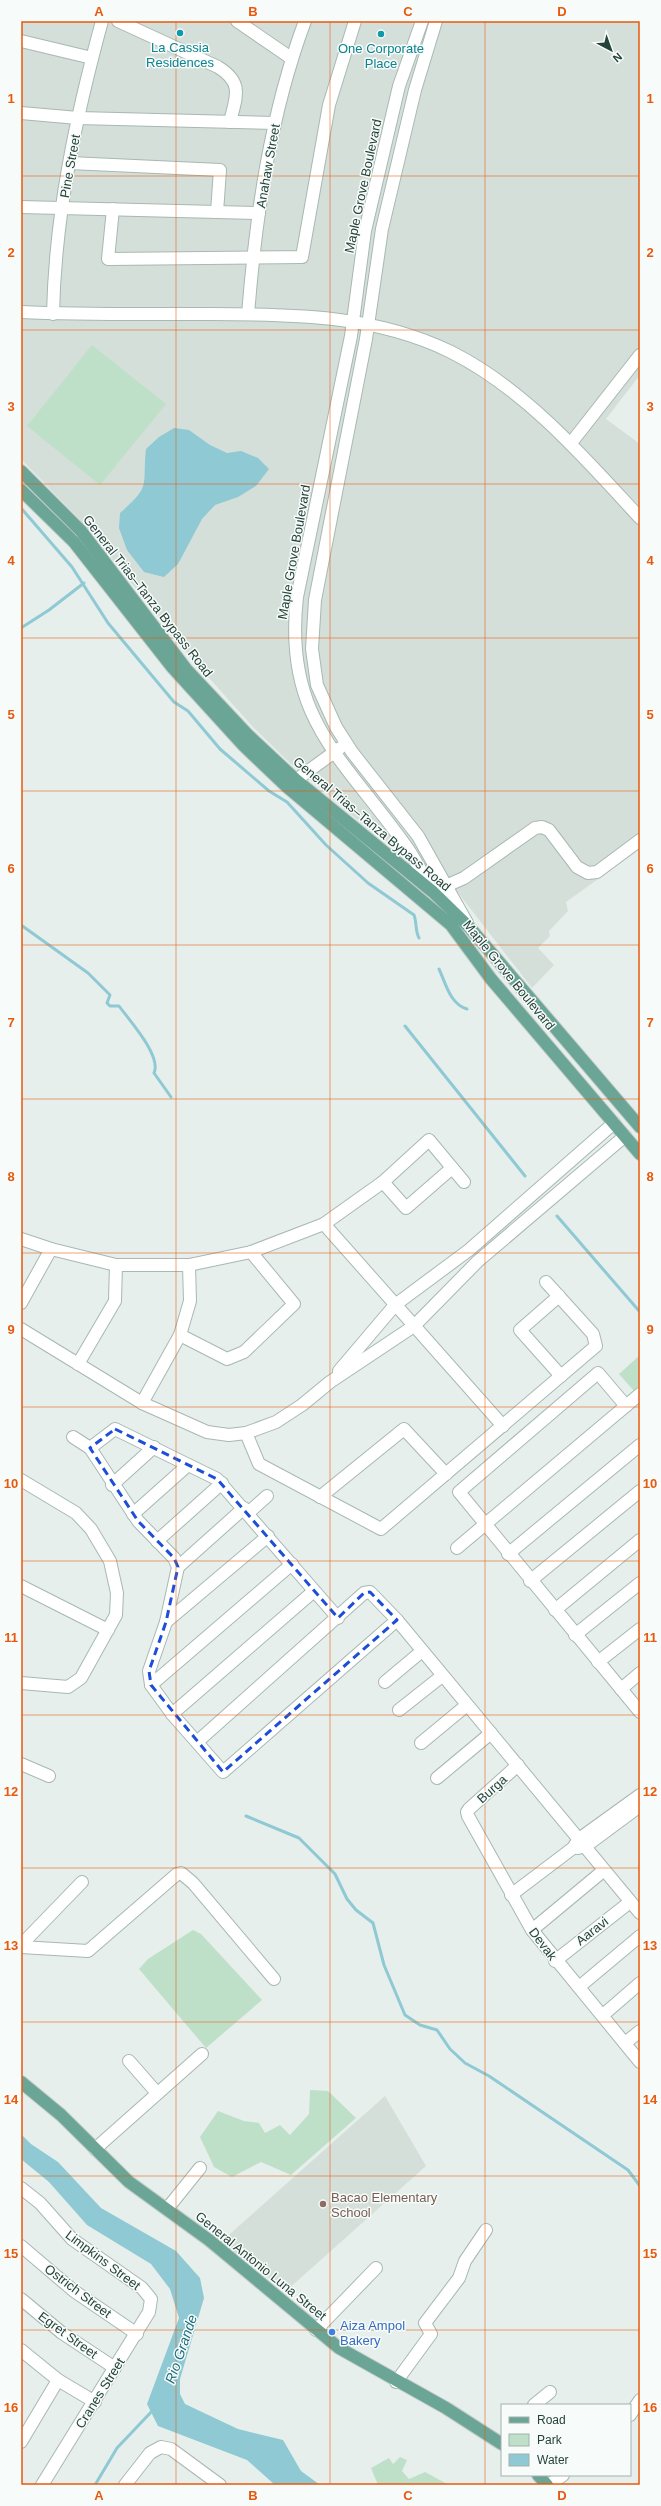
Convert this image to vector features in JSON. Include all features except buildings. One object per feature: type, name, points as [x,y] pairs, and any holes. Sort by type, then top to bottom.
[{"type":"main road","name":"General Trias–Tanza Bypass Road","points":[[21,471],[81,531],[186,669],[248,735],[296,780],[433,892],[470,928]]},
{"type":"main road","name":"General Trias–Tanza Bypass Road","points":[[21,490],[74,542],[172,667],[244,746],[287,787],[451,925]]},
{"type":"main road","name":"Maple Grove Boulevard","points":[[451,925],[491,979],[640,1154]]},
{"type":"main road","name":"Maple Grove Boulevard","points":[[470,928],[640,1127]]},
{"type":"main road","name":"General Antonio Luna Street","points":[[21,2082],[61,2115],[129,2182],[209,2240],[339,2348],[396,2382],[446,2408],[501,2441]]},
{"type":"main road","points":[[539,2476],[548,2485]]},
{"type":"street","name":"Pine Street","points":[[53,314],[63,208],[70,163],[78,118],[102,21]]},
{"type":"street","points":[[118,21],[218,67],[232,78],[237,93],[230,122]]},
{"type":"street","points":[[237,21],[291,58]]},
{"type":"street","name":"Anahaw Street","points":[[248,314],[252,258],[275,123],[291,58],[305,21]]},
{"type":"street","points":[[113,210],[108,259],[302,258],[329,104],[355,21]]},
{"type":"street","name":"Maple Grove Boulevard","points":[[422,21],[399,86],[365,231],[353,322],[298,597],[295,624],[296,655],[304,693],[314,720],[334,752],[409,850],[451,925]]},
{"type":"street","name":"Maple Grove Boulevard","points":[[436,21],[415,90],[382,229],[369,324],[315,600],[312,649],[318,685],[327,710],[345,744],[418,836],[470,928]]},
{"type":"street","points":[[21,41],[92,58]]},
{"type":"street","points":[[21,113],[78,118],[275,123]]},
{"type":"street","points":[[70,163],[220,170],[216,212]]},
{"type":"street","points":[[21,206],[113,210],[259,213]]},
{"type":"street","points":[[21,312],[53,314],[296,314],[369,324],[395,331],[452,352],[492,378],[571,443],[640,518]]},
{"type":"street","points":[[571,443],[640,355]]},
{"type":"street","points":[[296,780],[345,744]]},
{"type":"street","points":[[433,892],[464,878],[535,828],[542,827],[549,830],[577,867],[588,873],[597,872],[640,840]]},
{"type":"street","points":[[330,1382],[395,1305],[469,1250],[614,1123]]},
{"type":"street","points":[[21,1329],[142,1403],[207,1432],[229,1436],[246,1433],[276,1422],[302,1405],[330,1382],[414,1326],[478,1261],[625,1136]]},
{"type":"street","points":[[21,1239],[51,1249],[116,1265],[189,1265],[251,1252],[324,1224],[383,1182],[429,1140],[464,1182]]},
{"type":"street","points":[[383,1182],[406,1208],[452,1168]]},
{"type":"street","points":[[324,1224],[503,1426]]},
{"type":"street","points":[[21,1302],[51,1249]]},
{"type":"street","points":[[469,1250],[478,1261]]},
{"type":"street","points":[[180,1335],[227,1359],[244,1352],[294,1304],[251,1252]]},
{"type":"street","points":[[78,1364],[115,1300],[116,1265]]},
{"type":"street","points":[[142,1403],[180,1335],[190,1301],[189,1265]]},
{"type":"street","points":[[246,1433],[259,1464],[381,1529],[596,1346],[593,1334],[546,1282]]},
{"type":"street","points":[[559,1296],[520,1330],[561,1376]]},
{"type":"street","points":[[626,1406],[598,1374],[459,1492],[530,1581],[640,1712]]},
{"type":"street","points":[[457,1548],[640,1394]]},
{"type":"street","points":[[90,1448],[115,1429],[154,1447],[222,1483],[338,1618]]},
{"type":"street","points":[[320,1497],[404,1429],[446,1474]]},
{"type":"street","points":[[73,1437],[90,1448],[112,1484],[133,1514],[174,1558],[178,1567],[166,1622],[149,1671],[151,1685],[172,1714],[223,1772],[396,1620]]},
{"type":"street","points":[[508,1554],[640,1445]]},
{"type":"street","points":[[112,1484],[154,1447]]},
{"type":"street","points":[[133,1514],[188,1465]]},
{"type":"street","points":[[21,1480],[76,1513],[91,1529],[110,1561],[117,1593],[116,1615],[81,1678],[68,1687],[21,1683]]},
{"type":"street","points":[[157,1541],[222,1483]]},
{"type":"street","points":[[530,1581],[640,1491]]},
{"type":"street","points":[[178,1567],[246,1511],[267,1496]]},
{"type":"street","points":[[166,1622],[268,1536]]},
{"type":"street","points":[[555,1610],[640,1540]]},
{"type":"street","points":[[151,1685],[292,1564]]},
{"type":"street","points":[[575,1635],[640,1583]]},
{"type":"street","points":[[21,1586],[108,1630]]},
{"type":"street","points":[[172,1714],[314,1590]]},
{"type":"street","points":[[198,1742],[338,1618],[364,1593],[370,1592],[396,1620],[518,1766],[579,1844],[640,1913]]},
{"type":"street","points":[[598,1662],[640,1628]]},
{"type":"street","points":[[385,1682],[422,1651]]},
{"type":"street","points":[[620,1688],[640,1673]]},
{"type":"street","points":[[399,1710],[442,1676]]},
{"type":"street","points":[[421,1743],[467,1705]]},
{"type":"street","points":[[437,1778],[490,1734]]},
{"type":"street","points":[[21,1764],[49,1776]]},
{"type":"street","name":"Burga","points":[[467,1812],[518,1766]]},
{"type":"street","points":[[511,1895],[579,1844],[640,1795]]},
{"type":"street","points":[[579,1844],[640,1806]]},
{"type":"street","name":"Devak","points":[[467,1812],[511,1895],[532,1930],[555,1961],[603,2015],[640,2062]]},
{"type":"street","points":[[532,1930],[604,1871]]},
{"type":"street","points":[[21,1946],[88,1951],[177,1874],[181,1873],[193,1883],[274,1979]]},
{"type":"street","points":[[21,1946],[82,1882]]},
{"type":"street","name":"Aaravi","points":[[555,1961],[630,1902]]},
{"type":"street","points":[[579,1987],[640,1936]]},
{"type":"street","points":[[603,2015],[640,1983]]},
{"type":"street","points":[[625,2043],[640,2031]]},
{"type":"street","points":[[95,2148],[202,2054]]},
{"type":"street","points":[[129,2061],[157,2093]]},
{"type":"street","points":[[167,2209],[200,2168]]},
{"type":"street","name":"Limpkins Street","points":[[21,2188],[40,2203],[72,2239],[142,2288],[151,2298]]},
{"type":"street","points":[[396,2382],[430,2336],[431,2334],[425,2323],[460,2278],[465,2260],[486,2230]]},
{"type":"street","name":"Ostrich Street","points":[[21,2246],[74,2291],[137,2334]]},
{"type":"street","points":[[316,2330],[376,2268]]},
{"type":"street","name":"Cranes Street","points":[[42,2485],[137,2334],[149,2312],[151,2298]]},
{"type":"street","name":"Egret Street","points":[[21,2300],[62,2332],[115,2368]]},
{"type":"street","points":[[21,2350],[58,2380],[95,2402]]},
{"type":"street","points":[[21,2442],[58,2380]]},
{"type":"street","points":[[535,2404],[550,2392]]},
{"type":"street","points":[[631,2414],[640,2400]]},
{"type":"street","points":[[129,2484],[150,2453],[161,2447],[171,2449],[220,2485]]},
{"type":"street","points":[[548,2485],[562,2476]]},
{"type":"highlighted area","points":[[115,1429],[217,1479],[338,1618],[364,1593],[370,1592],[397,1620],[223,1772],[151,1685],[149,1671],[166,1622],[178,1567],[174,1558],[138,1521],[90,1448]]},
{"type":"shaded area","points":[[21,21],[640,21],[640,375],[606,419],[640,444],[640,849],[566,902],[568,911],[549,931],[550,936],[538,948],[554,965],[532,988],[456,890],[366,827],[291,764],[253,727],[192,659],[84,524],[21,459]]},
{"type":"shaded area","name":"Bacao Elementary School","points":[[385,2096],[426,2166],[286,2291],[221,2242]]},
{"type":"green space","points":[[92,345],[166,404],[100,485],[27,426]]},
{"type":"green space","points":[[640,1355],[640,1387],[635,1392],[619,1374]]},
{"type":"green space","points":[[193,1930],[201,1934],[262,2000],[206,2048],[139,1969],[148,1959]]},
{"type":"green space","points":[[310,2090],[328,2091],[356,2118],[291,2175],[261,2162],[232,2177],[214,2167],[200,2137],[218,2111],[244,2121],[259,2123],[265,2133],[280,2125],[290,2135],[309,2114]]},
{"type":"green space","points":[[400,2457],[407,2460],[402,2471],[409,2479],[425,2472],[449,2485],[378,2485],[371,2468],[389,2458],[393,2464]]},
{"type":"water","points":[[174,428],[189,430],[210,445],[227,453],[241,451],[258,458],[269,469],[256,486],[238,497],[215,505],[202,519],[178,564],[164,577],[144,572],[127,550],[119,528],[120,513],[137,497],[144,485],[146,449],[159,437]]},
{"type":"water","name":"Rio Grande","points":[[21,2134],[31,2144],[58,2162],[101,2208],[176,2251],[200,2278],[204,2298],[180,2379],[180,2394],[185,2404],[238,2429],[283,2440],[301,2471],[320,2485],[275,2485],[247,2460],[158,2426],[147,2404],[179,2318],[170,2289],[151,2264],[87,2225],[49,2182],[21,2159]]},
{"type":"waterway","points":[[21,508],[72,567],[108,623],[174,702],[188,711],[220,749],[269,791],[287,802],[326,845],[368,883],[414,915],[419,938]]},
{"type":"waterway","points":[[21,628],[49,610],[84,583]]},
{"type":"waterway","points":[[21,925],[88,973],[110,995],[107,1003],[110,1006],[119,1006],[137,1029],[153,1057],[155,1066],[154,1073],[171,1097]]},
{"type":"waterway","points":[[439,969],[449,993],[456,1003],[467,1009]]},
{"type":"waterway","points":[[405,1026],[525,1176]]},
{"type":"waterway","points":[[557,1216],[640,1312]]},
{"type":"waterway","points":[[246,1816],[299,1838],[335,1874],[347,1899],[356,1910],[373,1923],[384,1965],[405,2015],[420,2025],[437,2030],[450,2049],[465,2063],[489,2076],[628,2170],[640,2186]]},
{"type":"waterway","points":[[95,2485],[117,2448],[154,2409]]},
{"type":"place","name":"La Cassia Residences","points":[[180,33]]},
{"type":"place","name":"One Corporate Place","points":[[381,34]]},
{"type":"place","name":"Bacao Elementary School","points":[[323,2204]]},
{"type":"place","name":"Aiza Ampol Bakery","points":[[332,2332]]}]
